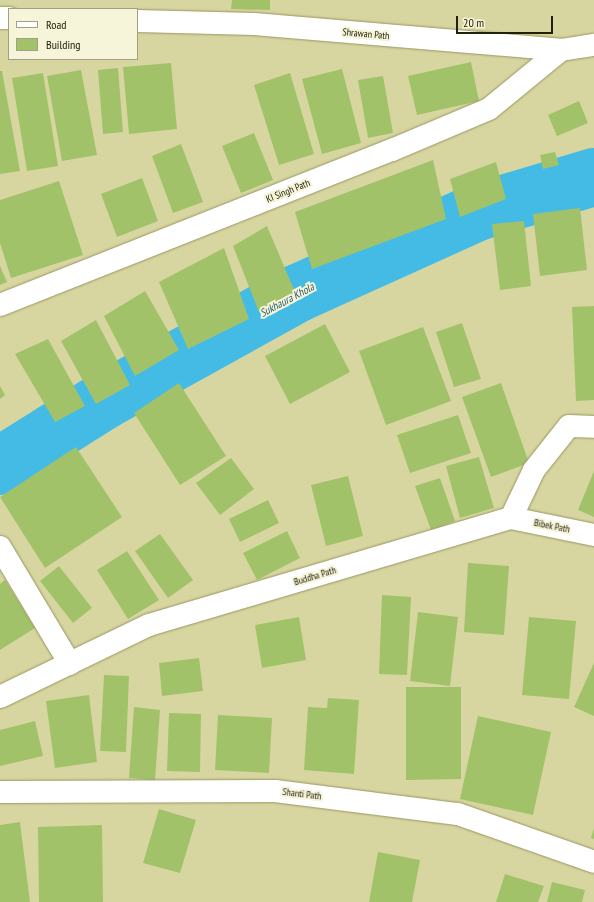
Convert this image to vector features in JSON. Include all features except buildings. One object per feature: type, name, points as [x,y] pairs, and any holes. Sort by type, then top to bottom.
[{"type":"street","name":"Shrawan Path","points":[[138,21],[254,24],[560,50],[594,45]]},
{"type":"street","name":"KI Singh Path","points":[[0,305],[392,150],[489,109],[560,50]]},
{"type":"street","points":[[511,518],[534,470],[568,426],[594,427]]},
{"type":"street","name":"Bibek Path","points":[[511,518],[594,535]]},
{"type":"street","name":"Buddha Path","points":[[0,697],[149,625],[511,518]]},
{"type":"street","points":[[0,547],[70,664]]},
{"type":"street","name":"Shanti Path","points":[[0,792],[275,791],[458,814],[594,862]]},
{"type":"waterway","name":"Sukhaura Khola","points":[[0,466],[105,400],[298,293],[477,212],[594,177]]}]
